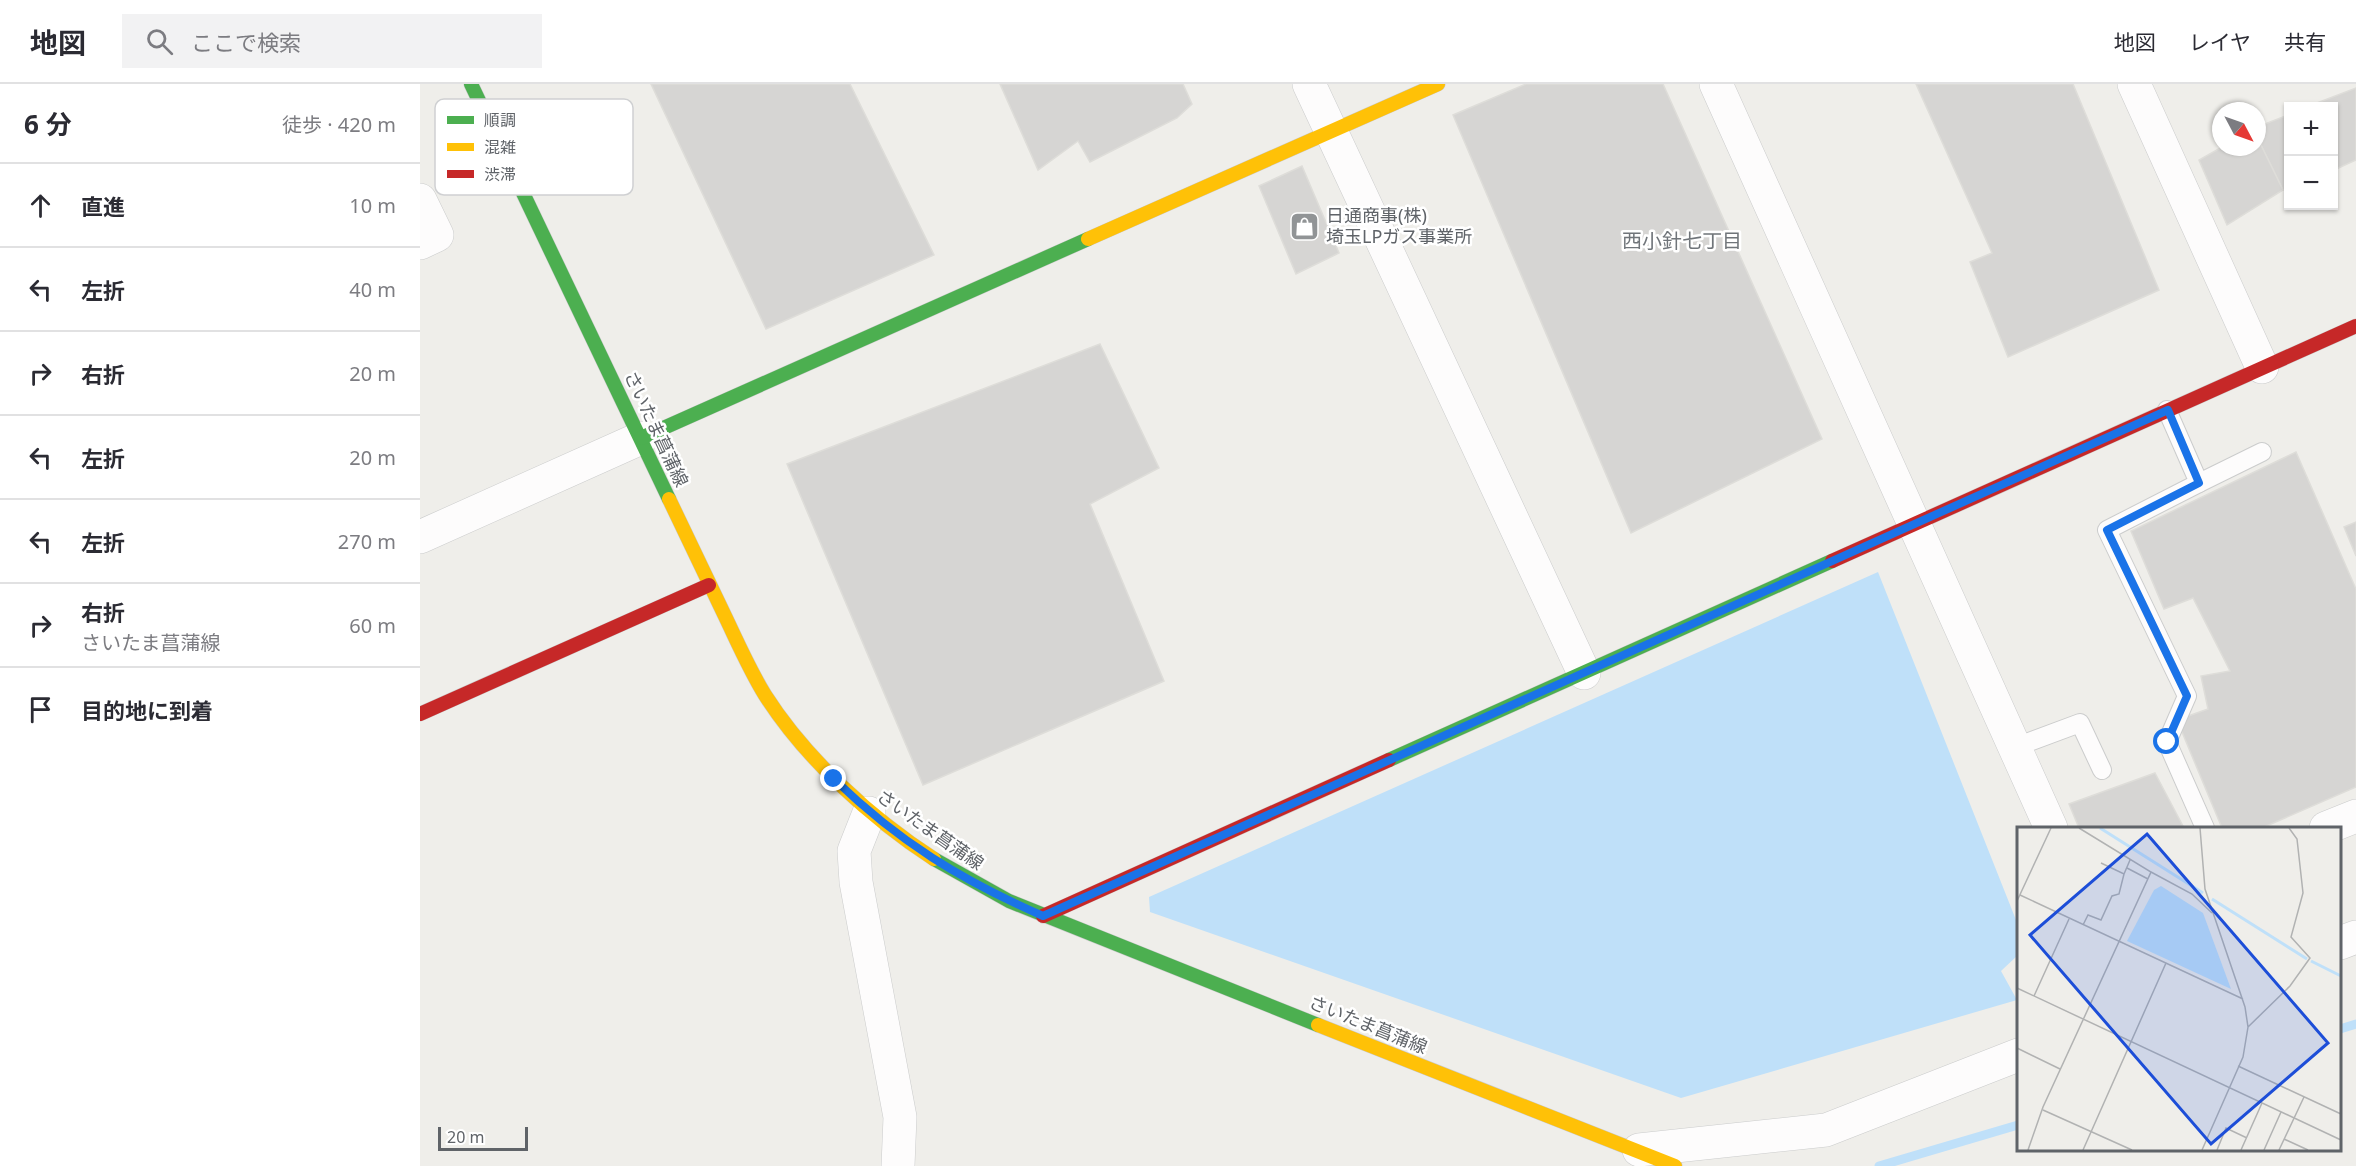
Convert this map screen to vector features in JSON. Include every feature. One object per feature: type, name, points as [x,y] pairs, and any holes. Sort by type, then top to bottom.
[{"type":"street","name":"さいたま菖蒲線","points":[[471,84],[478,99]]},
{"type":"street","points":[[1309,84],[1584,673]]},
{"type":"street","points":[[420,537],[1438,84]]},
{"type":"street","points":[[1716,84],[2051,827]]},
{"type":"street","points":[[2134,84],[2262,367]]},
{"type":"street","name":"さいたま菖蒲線","points":[[524,195],[741,650],[769,700],[834,779],[869,813],[949,869],[989,892],[1043,916],[1675,1166]]},
{"type":"street","points":[[420,200],[437,235],[420,243]]},
{"type":"street","points":[[1043,916],[2356,326]]},
{"type":"street","points":[[420,714],[709,585]]},
{"type":"street","points":[[869,813],[855,851],[856,882],[900,1117],[898,1166]]},
{"type":"street","points":[[2328,827],[2356,816]]},
{"type":"street","points":[[2341,943],[2356,937]]},
{"type":"street","points":[[1639,1150],[1826,1130],[2017,1056]]},
{"type":"lane","points":[[2168,410],[2199,483]]},
{"type":"lane","points":[[2205,827],[2167,742],[2187,696],[2107,530],[2262,452]]},
{"type":"lane","points":[[2013,748],[2080,723],[2102,770]]},
{"type":"water","points":[[1878,572],[2017,922],[2017,956],[2001,971],[2017,1000],[1681,1098],[1150,912],[1149,897]]},
{"type":"building","points":[[651,84],[850,84],[934,255],[766,329]]},
{"type":"building","points":[[1000,84],[1183,84],[1192,104],[1177,118],[1090,162],[1078,141],[1038,170]]},
{"type":"building","points":[[1526,84],[1663,84],[1822,439],[1631,533],[1453,115]]},
{"type":"building","points":[[1916,84],[2073,84],[2159,290],[2008,357],[1970,262],[1992,253]]},
{"type":"building","points":[[2356,88],[2356,160],[2338,168],[2338,102],[2319,102]]},
{"type":"building","points":[[2284,117],[2283,190],[2266,155],[2266,124]]},
{"type":"building","points":[[2212,153],[2212,156],[2266,155],[2283,190],[2227,225],[2199,160]]},
{"type":"building","points":[[1302,166],[1339,253],[1296,274],[1259,186]]},
{"type":"building","points":[[1100,344],[1159,468],[1090,504],[1164,681],[923,785],[787,464]]},
{"type":"building","points":[[2296,452],[2356,589],[2356,787],[2264,827],[2222,827],[2177,720],[2208,709],[2201,676],[2230,671],[2193,598],[2164,609],[2131,531]]},
{"type":"building","points":[[2356,522],[2356,556],[2344,527]]},
{"type":"building","points":[[2155,773],[2183,827],[2079,827],[2069,804]]},
{"type":"waterway","points":[[2341,1029],[2356,1024]]},
{"type":"waterway","points":[[1879,1166],[2017,1125]]},
{"type":"traffic: fast","points":[[471,84],[478,99]]},
{"type":"traffic: fast","points":[[524,195],[669,499]]},
{"type":"traffic: fast","points":[[641,438],[1088,239]]},
{"type":"traffic: fast","points":[[1389,760],[1832,561]]},
{"type":"traffic: fast","points":[[934,859],[1009,901],[1318,1025]]},
{"type":"traffic: slow","points":[[1088,239],[1438,84]]},
{"type":"traffic: slow","points":[[669,499],[748,665],[781,718],[841,786],[887,825],[934,859]]},
{"type":"traffic: slow","points":[[1318,1025],[1675,1166]]},
{"type":"traffic: jam","points":[[1832,561],[2356,326]]},
{"type":"traffic: jam","points":[[420,714],[709,585]]},
{"type":"traffic: jam","points":[[1043,916],[1389,760]]},
{"type":"place","name":"日通商事(株) 埼玉LPガス事業所","points":[[1305,226]]},
{"type":"district","name":"西小針七丁目","points":[[1682,241]]},
{"type":"route","points":[[834,779],[869,813],[909,843],[989,892],[1043,916],[2168,410],[2199,483],[2107,530],[2187,696],[2167,742]]}]
